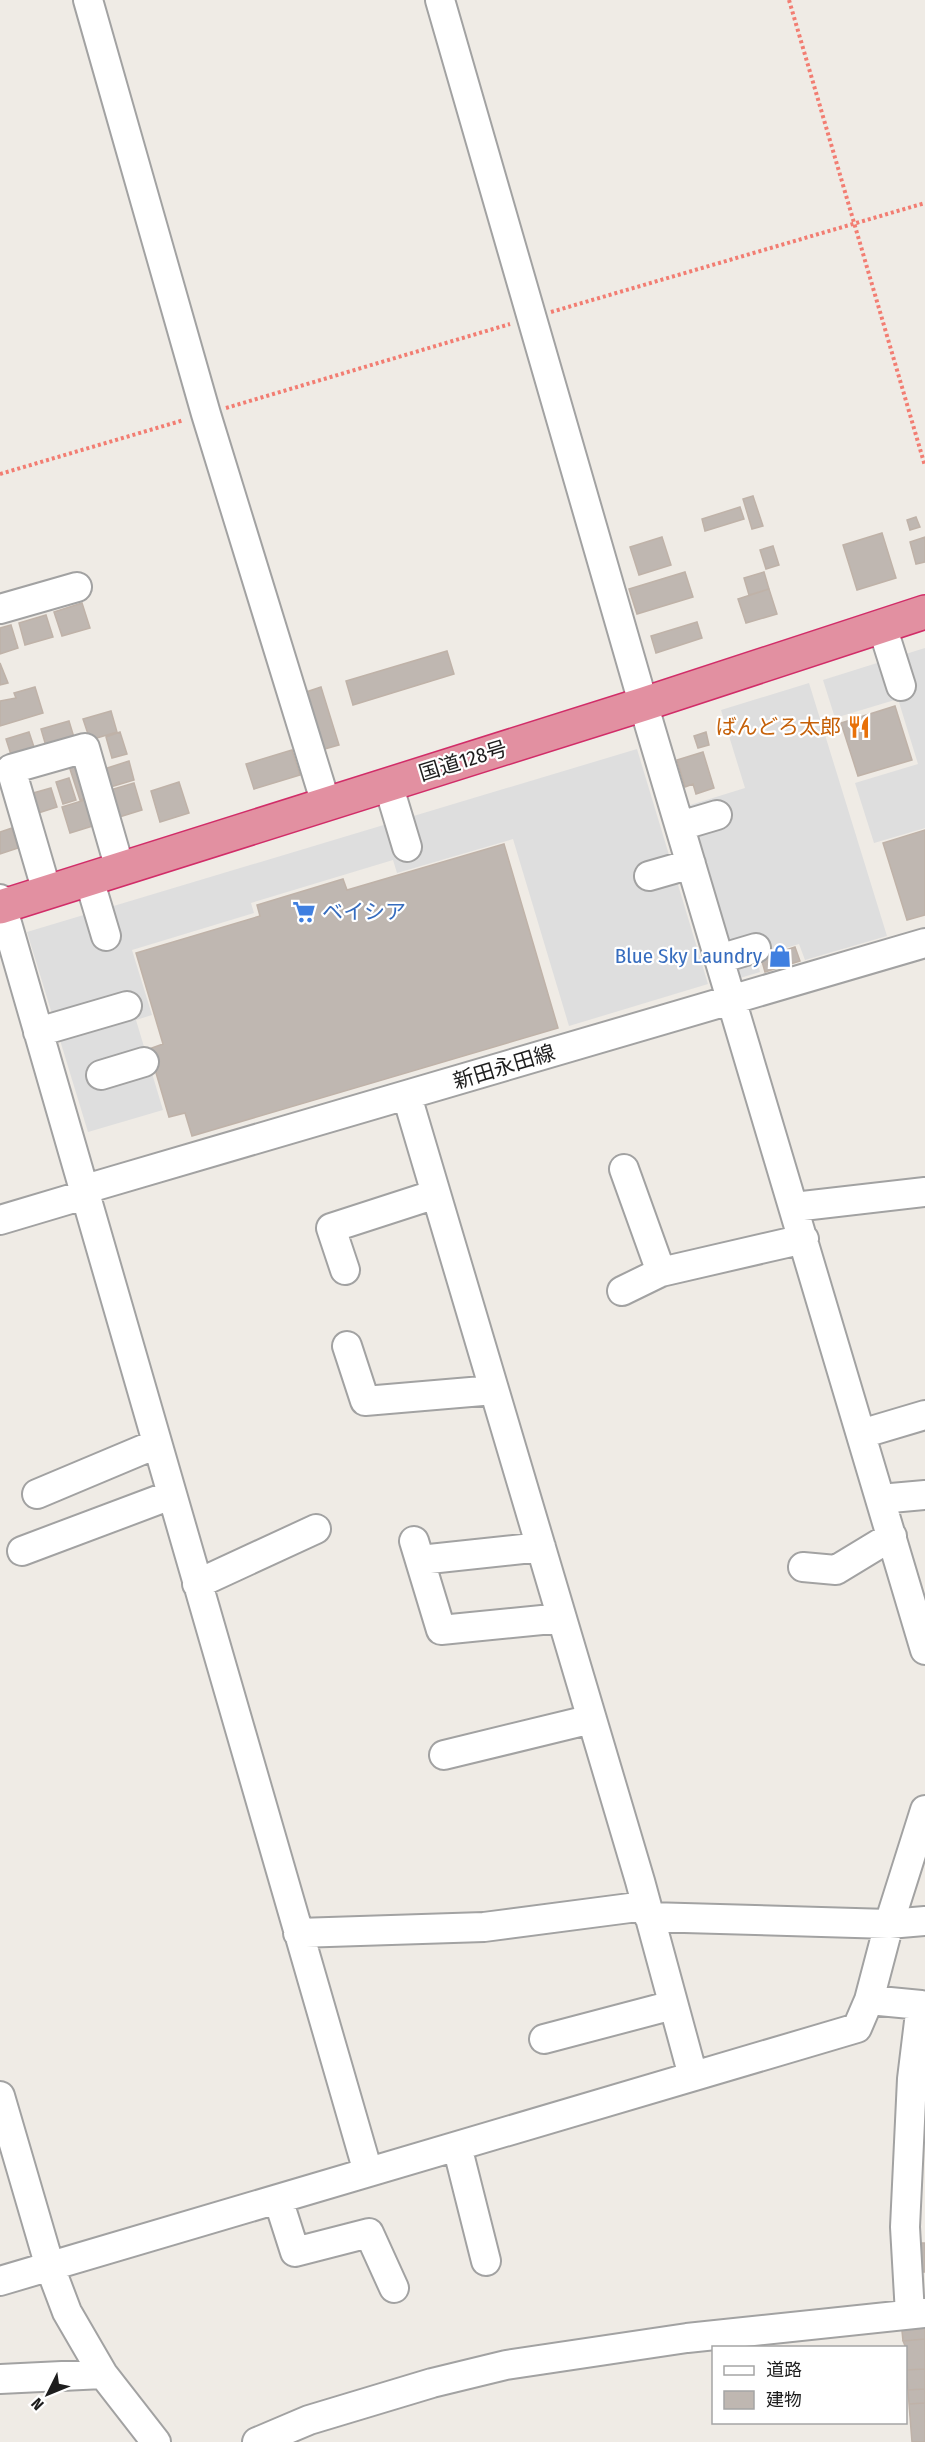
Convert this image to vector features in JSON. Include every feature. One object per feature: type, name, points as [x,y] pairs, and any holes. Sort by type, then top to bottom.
[{"type":"highway","name":"国道128号","points":[[1,904],[89,879],[644,704],[925,612]]},
{"type":"street","points":[[88,0],[206,414],[326,804]]},
{"type":"street","points":[[440,0],[691,864],[795,1207],[925,1650]]},
{"type":"street","points":[[0,609],[77,587]]},
{"type":"street","points":[[882,626],[901,686]]},
{"type":"street","points":[[47,892],[12,769],[85,748],[120,869]]},
{"type":"street","points":[[388,784],[407,848]]},
{"type":"street","points":[[680,826],[717,815]]},
{"type":"street","points":[[649,876],[691,864]]},
{"type":"street","points":[[89,879],[106,936]]},
{"type":"street","points":[[1,904],[368,2172]]},
{"type":"street","name":"新田永田線","points":[[0,1220],[83,1192],[925,943]]},
{"type":"street","points":[[719,959],[756,948]]},
{"type":"street","points":[[38,1032],[127,1005]]},
{"type":"street","points":[[101,1075],[144,1062]]},
{"type":"street","points":[[407,1096],[640,1881],[693,2076]]},
{"type":"street","points":[[624,1169],[661,1272]]},
{"type":"street","points":[[795,1207],[925,1192]]},
{"type":"street","points":[[345,1270],[331,1228],[436,1194]]},
{"type":"street","points":[[622,1291],[661,1272],[804,1239]]},
{"type":"street","points":[[347,1346],[365,1401],[494,1390]]},
{"type":"street","points":[[861,1434],[925,1415]]},
{"type":"street","points":[[37,1494],[156,1444]]},
{"type":"street","points":[[22,1551],[171,1494]]},
{"type":"street","points":[[880,1499],[925,1495]]},
{"type":"street","points":[[197,1584],[316,1529]]},
{"type":"street","points":[[803,1567],[836,1570],[892,1536]]},
{"type":"street","points":[[541,1547],[417,1550],[441,1630],[562,1618]]},
{"type":"street","points":[[444,1755],[592,1719]]},
{"type":"street","points":[[0,2281],[857,2028],[869,2000],[889,1924],[925,1810]]},
{"type":"street","points":[[298,1933],[484,1927],[647,1911],[889,1924],[925,1922]]},
{"type":"street","points":[[257,2442],[309,2420],[432,2383],[506,2365],[687,2338],[918,2314],[905,2227],[912,2079],[921,2005],[869,2000]]},
{"type":"street","points":[[544,2039],[673,2006]]},
{"type":"street","points":[[2,2109],[66,2312],[103,2374],[156,2442]]},
{"type":"street","points":[[457,2146],[486,2261]]},
{"type":"street","points":[[278,2199],[295,2252],[369,2233],[394,2288]]},
{"type":"street","points":[[0,2379],[103,2374]]},
{"type":"path","points":[[789,0],[925,466]]},
{"type":"path","points":[[0,474],[925,203]]},
{"type":"shaded area","points":[[925,648],[925,828],[874,843],[855,783],[918,764],[898,699],[835,718],[823,680]]},
{"type":"shaded area","points":[[809,683],[887,936],[805,960],[799,944],[756,957],[760,972],[740,978],[687,806],[745,788],[721,710]]},
{"type":"shaded area","points":[[637,749],[708,984],[569,1026],[513,839],[397,873],[393,860],[251,903],[254,913],[132,950],[152,1015],[136,1020],[163,1110],[88,1132],[27,932]]},
{"type":"building","points":[[753,496],[763,526],[752,529],[743,499]]},
{"type":"building","points":[[740,507],[744,519],[705,531],[702,519]]},
{"type":"building","points":[[916,517],[920,527],[910,530],[907,520]]},
{"type":"building","points":[[882,533],[896,578],[857,590],[843,545]]},
{"type":"building","points":[[662,537],[671,565],[639,575],[630,547]]},
{"type":"building","points":[[925,537],[925,562],[916,564],[910,542]]},
{"type":"building","points":[[773,546],[779,565],[766,569],[760,550]]},
{"type":"building","points":[[685,572],[693,597],[637,614],[629,589]]},
{"type":"building","points":[[764,572],[769,589],[749,595],[744,578]]},
{"type":"building","points":[[769,589],[777,614],[746,623],[738,599]]},
{"type":"building","points":[[82,603],[90,628],[62,636],[54,612]]},
{"type":"building","points":[[46,615],[53,637],[25,645],[19,623]]},
{"type":"building","points":[[697,622],[702,638],[656,653],[651,636]]},
{"type":"building","points":[[11,625],[18,648],[0,654],[0,628]]},
{"type":"building","points":[[447,651],[454,674],[353,705],[346,681]]},
{"type":"building","points":[[0,663],[8,683],[0,685]]},
{"type":"building","points":[[35,687],[43,713],[0,726],[0,701],[16,698],[14,693]]},
{"type":"building","points":[[321,687],[339,745],[321,750],[303,693]]},
{"type":"building","points":[[895,706],[912,760],[858,776],[841,723]]},
{"type":"building","points":[[111,711],[117,732],[90,740],[83,719]]},
{"type":"building","points":[[69,721],[76,744],[48,753],[41,729]]},
{"type":"building","points":[[29,732],[36,753],[14,764],[6,739]]},
{"type":"building","points":[[120,732],[127,754],[112,758],[106,737]]},
{"type":"building","points":[[706,732],[709,745],[698,748],[694,736]]},
{"type":"building","points":[[292,750],[300,775],[254,789],[246,764]]},
{"type":"building","points":[[703,752],[714,788],[696,794],[693,784],[685,787],[677,760]]},
{"type":"building","points":[[129,761],[134,780],[107,788],[101,770]]},
{"type":"building","points":[[80,763],[91,796],[80,800],[69,766]]},
{"type":"building","points":[[69,778],[76,800],[63,804],[56,782]]},
{"type":"building","points":[[179,782],[189,813],[160,822],[151,791]]},
{"type":"building","points":[[134,783],[142,810],[116,818],[107,791]]},
{"type":"building","points":[[51,788],[57,807],[32,815],[26,795]]},
{"type":"building","points":[[88,799],[96,825],[70,833],[62,807]]},
{"type":"building","points":[[12,828],[18,848],[0,854],[0,832]]},
{"type":"building","points":[[925,830],[925,915],[907,920],[883,843]]},
{"type":"building","points":[[504,844],[558,1028],[192,1136],[185,1113],[169,1117],[149,1049],[163,1044],[136,953],[260,916],[257,905],[343,879],[347,890]]},
{"type":"building","points":[[795,947],[800,961],[765,972],[761,958]]},
{"type":"building","points":[[915,2243],[925,2243],[925,2272],[915,2272]]},
{"type":"building","points":[[925,2319],[925,2339],[903,2341],[901,2321]]},
{"type":"building","points":[[925,2339],[925,2369],[907,2370],[907,2346],[903,2341]]},
{"type":"building","points":[[925,2369],[925,2389],[908,2390],[907,2370]]},
{"type":"building","points":[[925,2389],[925,2403],[909,2404],[908,2390]]},
{"type":"building","points":[[925,2403],[925,2442],[912,2442],[909,2404]]},
{"type":"place","name":"ばんどろ太郎","points":[[859,727]]},
{"type":"place","name":"ベイシア","points":[[304,912]]},
{"type":"place","name":"Blue Sky Laundry","points":[[780,956]]}]
